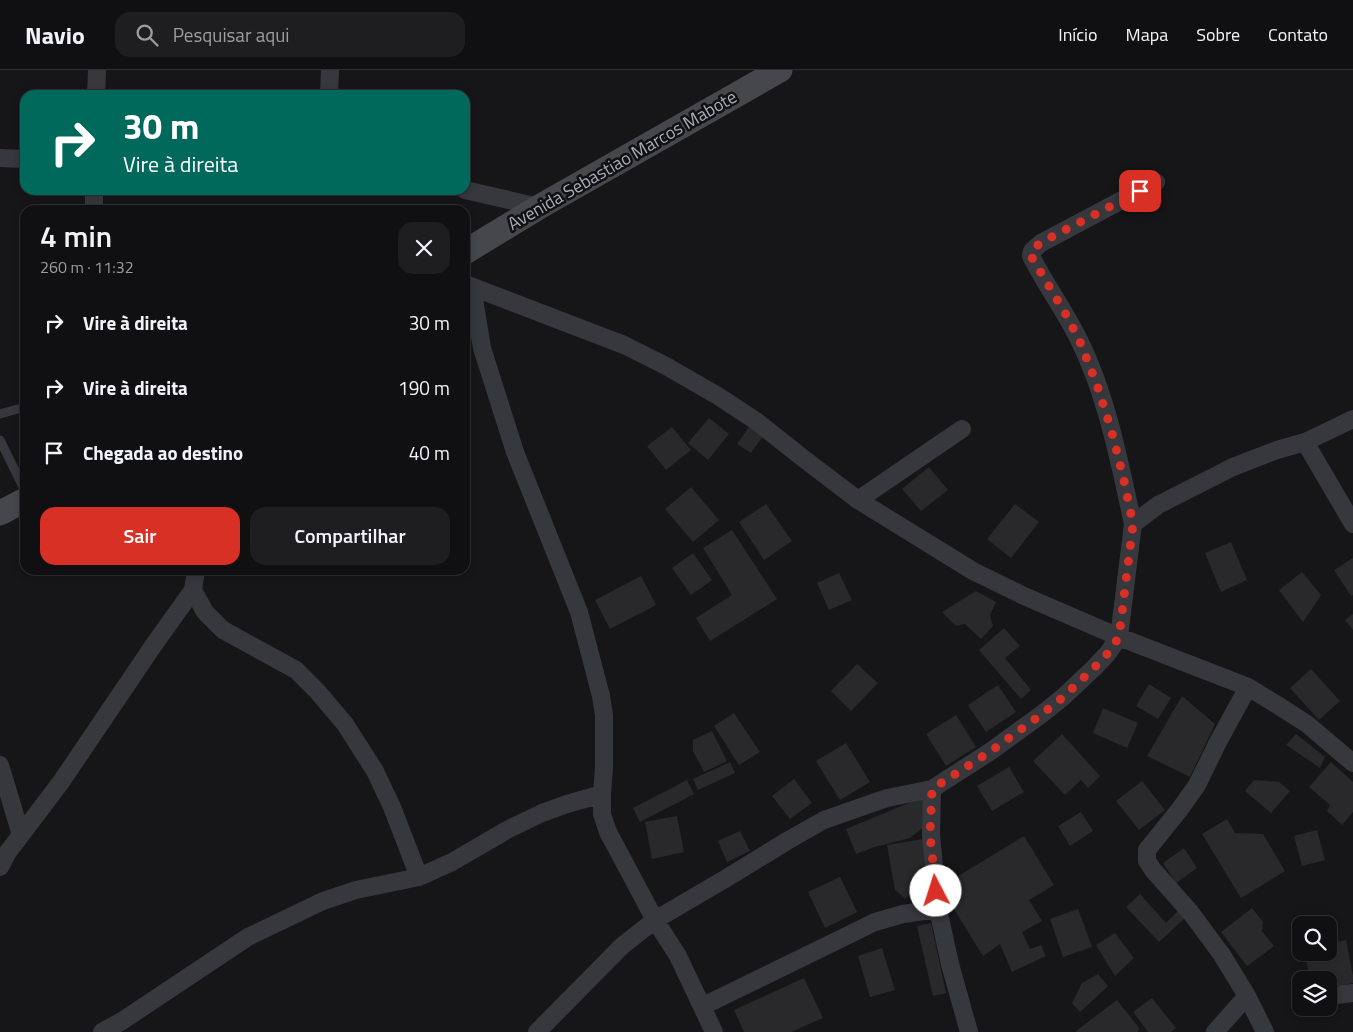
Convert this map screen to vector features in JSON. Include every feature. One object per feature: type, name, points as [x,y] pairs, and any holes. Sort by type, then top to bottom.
[{"type":"main road","name":"Avenida Sebastiao Marcos Mabote","points":[[470,249],[539,207],[780,70]]},
{"type":"main road","points":[[0,513],[20,503]]},
{"type":"street","points":[[96,90],[97,70]]},
{"type":"street","points":[[329,90],[330,70]]},
{"type":"street","points":[[0,158],[20,159]]},
{"type":"street","points":[[537,1032],[622,946],[655,920],[824,820],[887,798],[932,789],[991,751],[1042,714],[1062,698],[1108,653],[1119,637],[1133,524],[1111,429],[1097,385],[1081,344],[1068,318],[1031,256],[1032,251],[1040,243],[1156,182]]},
{"type":"street","points":[[470,191],[539,207]]},
{"type":"street","points":[[470,286],[624,345],[666,366],[718,396],[756,421],[858,500],[973,571],[1024,596],[1119,637],[1248,687],[1307,724],[1353,763]]},
{"type":"street","points":[[470,294],[482,348],[515,452],[579,612],[601,696],[604,715],[602,814],[608,832],[655,920],[678,956],[714,1032]]},
{"type":"street","points":[[1133,524],[1158,505],[1233,467],[1277,450],[1305,442],[1353,419]]},
{"type":"street","points":[[858,500],[962,428]]},
{"type":"street","points":[[1305,442],[1353,524]]},
{"type":"street","points":[[0,867],[8,852],[60,782],[193,590],[195,575]]},
{"type":"street","points":[[193,590],[205,612],[223,630],[296,670],[345,724],[384,789],[418,877]]},
{"type":"street","points":[[1248,687],[1197,786],[1147,850],[1147,860],[1153,870],[1196,920],[1222,956],[1247,996],[1265,1032]]},
{"type":"street","points":[[0,765],[21,834]]},
{"type":"street","points":[[932,789],[930,835],[938,909],[950,964],[969,1032]]},
{"type":"street","points":[[102,1032],[257,933],[323,901],[356,890],[418,877],[452,862],[507,830],[542,813],[602,794]]},
{"type":"street","points":[[703,1006],[875,922],[903,914],[938,909]]},
{"type":"street","points":[[1337,995],[1353,993]]},
{"type":"street","points":[[1215,1032],[1247,996]]},
{"type":"lane","points":[[0,414],[20,408]]},
{"type":"lane","points":[[0,440],[20,481]]},
{"type":"building","points":[[709,418],[729,434],[708,460],[688,443]]},
{"type":"building","points":[[751,424],[765,433],[751,453],[737,444]]},
{"type":"building","points":[[672,427],[691,450],[666,470],[647,446]]},
{"type":"building","points":[[929,467],[948,490],[921,511],[902,489]]},
{"type":"building","points":[[691,487],[719,520],[693,542],[665,509]]},
{"type":"building","points":[[766,504],[792,541],[764,560],[739,522]]},
{"type":"building","points":[[1015,504],[1039,522],[1011,558],[987,539]]},
{"type":"building","points":[[732,530],[777,599],[710,641],[696,618],[732,595],[703,548]]},
{"type":"building","points":[[1231,542],[1247,580],[1221,592],[1205,553]]},
{"type":"building","points":[[693,553],[712,580],[691,595],[672,568]]},
{"type":"building","points":[[1353,558],[1353,595],[1351,596],[1334,570]]},
{"type":"building","points":[[1302,572],[1321,595],[1303,622],[1279,590]]},
{"type":"building","points":[[839,573],[852,600],[829,610],[817,583]]},
{"type":"building","points":[[641,576],[656,605],[610,629],[595,600]]},
{"type":"building","points":[[976,591],[996,602],[990,615],[993,626],[981,639],[965,624],[956,626],[942,612]]},
{"type":"building","points":[[1353,614],[1353,630],[1345,620]]},
{"type":"building","points":[[1004,628],[1020,646],[1005,658],[1031,690],[1021,699],[979,650]]},
{"type":"building","points":[[857,664],[878,683],[851,711],[831,691]]},
{"type":"building","points":[[1311,669],[1340,701],[1319,720],[1290,688]]},
{"type":"building","points":[[1149,684],[1171,698],[1158,719],[1136,706]]},
{"type":"building","points":[[998,685],[1016,712],[986,732],[968,705]]},
{"type":"building","points":[[1182,696],[1215,724],[1190,777],[1147,756]]},
{"type":"building","points":[[1103,708],[1138,723],[1127,748],[1093,733]]},
{"type":"building","points":[[734,713],[760,752],[739,765],[714,726]]},
{"type":"building","points":[[956,715],[976,747],[946,766],[926,734]]},
{"type":"building","points":[[712,731],[727,761],[704,772],[693,751],[693,740]]},
{"type":"building","points":[[1062,734],[1100,776],[1088,788],[1081,780],[1065,795],[1033,761]]},
{"type":"building","points":[[1296,734],[1325,757],[1320,768],[1286,745]]},
{"type":"building","points":[[846,743],[870,782],[840,800],[816,761]]},
{"type":"building","points":[[730,762],[735,773],[698,790],[693,779]]},
{"type":"building","points":[[1331,762],[1353,782],[1353,812],[1342,825],[1327,811],[1330,805],[1309,787]]},
{"type":"building","points":[[1009,767],[1024,792],[992,811],[977,786]]},
{"type":"building","points":[[794,779],[812,803],[790,819],[772,796]]},
{"type":"building","points":[[687,780],[694,794],[640,822],[633,808]]},
{"type":"building","points":[[1254,780],[1279,782],[1290,791],[1271,813],[1245,791]]},
{"type":"building","points":[[1142,781],[1165,810],[1139,830],[1116,801]]},
{"type":"building","points":[[916,800],[925,800],[926,825],[910,838],[856,854],[846,829]]},
{"type":"building","points":[[1081,812],[1093,831],[1070,846],[1058,826]]},
{"type":"building","points":[[677,816],[684,852],[652,859],[645,822]]},
{"type":"building","points":[[1227,819],[1235,833],[1263,834],[1285,871],[1241,898],[1202,834]]},
{"type":"building","points":[[1317,830],[1325,860],[1302,866],[1294,836]]},
{"type":"building","points":[[740,831],[750,851],[727,862],[718,841]]},
{"type":"building","points":[[1024,836],[1054,885],[1029,900],[1042,921],[1022,932],[1030,949],[1041,945],[1046,956],[1012,972],[1000,944],[983,956],[947,898],[945,884]]},
{"type":"building","points":[[923,839],[927,863],[917,874],[917,885],[906,899],[895,890],[887,845]]},
{"type":"building","points":[[1184,848],[1197,868],[1176,883],[1163,863]]},
{"type":"building","points":[[930,875],[931,896],[920,897],[918,876]]},
{"type":"building","points":[[840,877],[857,912],[825,928],[808,892]]},
{"type":"building","points":[[1140,894],[1166,923],[1178,911],[1185,918],[1159,942],[1126,907]]},
{"type":"building","points":[[1252,908],[1263,922],[1262,931],[1274,946],[1247,966],[1221,932]]},
{"type":"building","points":[[1078,909],[1092,947],[1063,957],[1050,919]]},
{"type":"building","points":[[931,923],[946,993],[933,996],[917,926]]},
{"type":"building","points":[[1115,933],[1134,958],[1115,976],[1096,945]]},
{"type":"building","points":[[1346,940],[1353,983],[1337,986],[1337,971],[1308,971],[1307,961],[1337,961],[1337,942]]},
{"type":"building","points":[[882,948],[895,990],[870,997],[858,956]]},
{"type":"building","points":[[1098,974],[1108,986],[1080,1012],[1072,1003],[1082,983]]},
{"type":"building","points":[[804,978],[823,1018],[791,1032],[744,1032],[734,1010]]},
{"type":"building","points":[[1152,998],[1176,1028],[1171,1032],[1148,1032],[1133,1012]]},
{"type":"building","points":[[1117,1000],[1139,1028],[1138,1032],[1076,1031]]},
{"type":"route","points":[[936,891],[930,835],[932,789],[991,751],[1062,698],[1094,668],[1119,637],[1133,524],[1123,476],[1111,429],[1081,344],[1068,318],[1031,256],[1032,251],[1040,243],[1140,191]]}]
